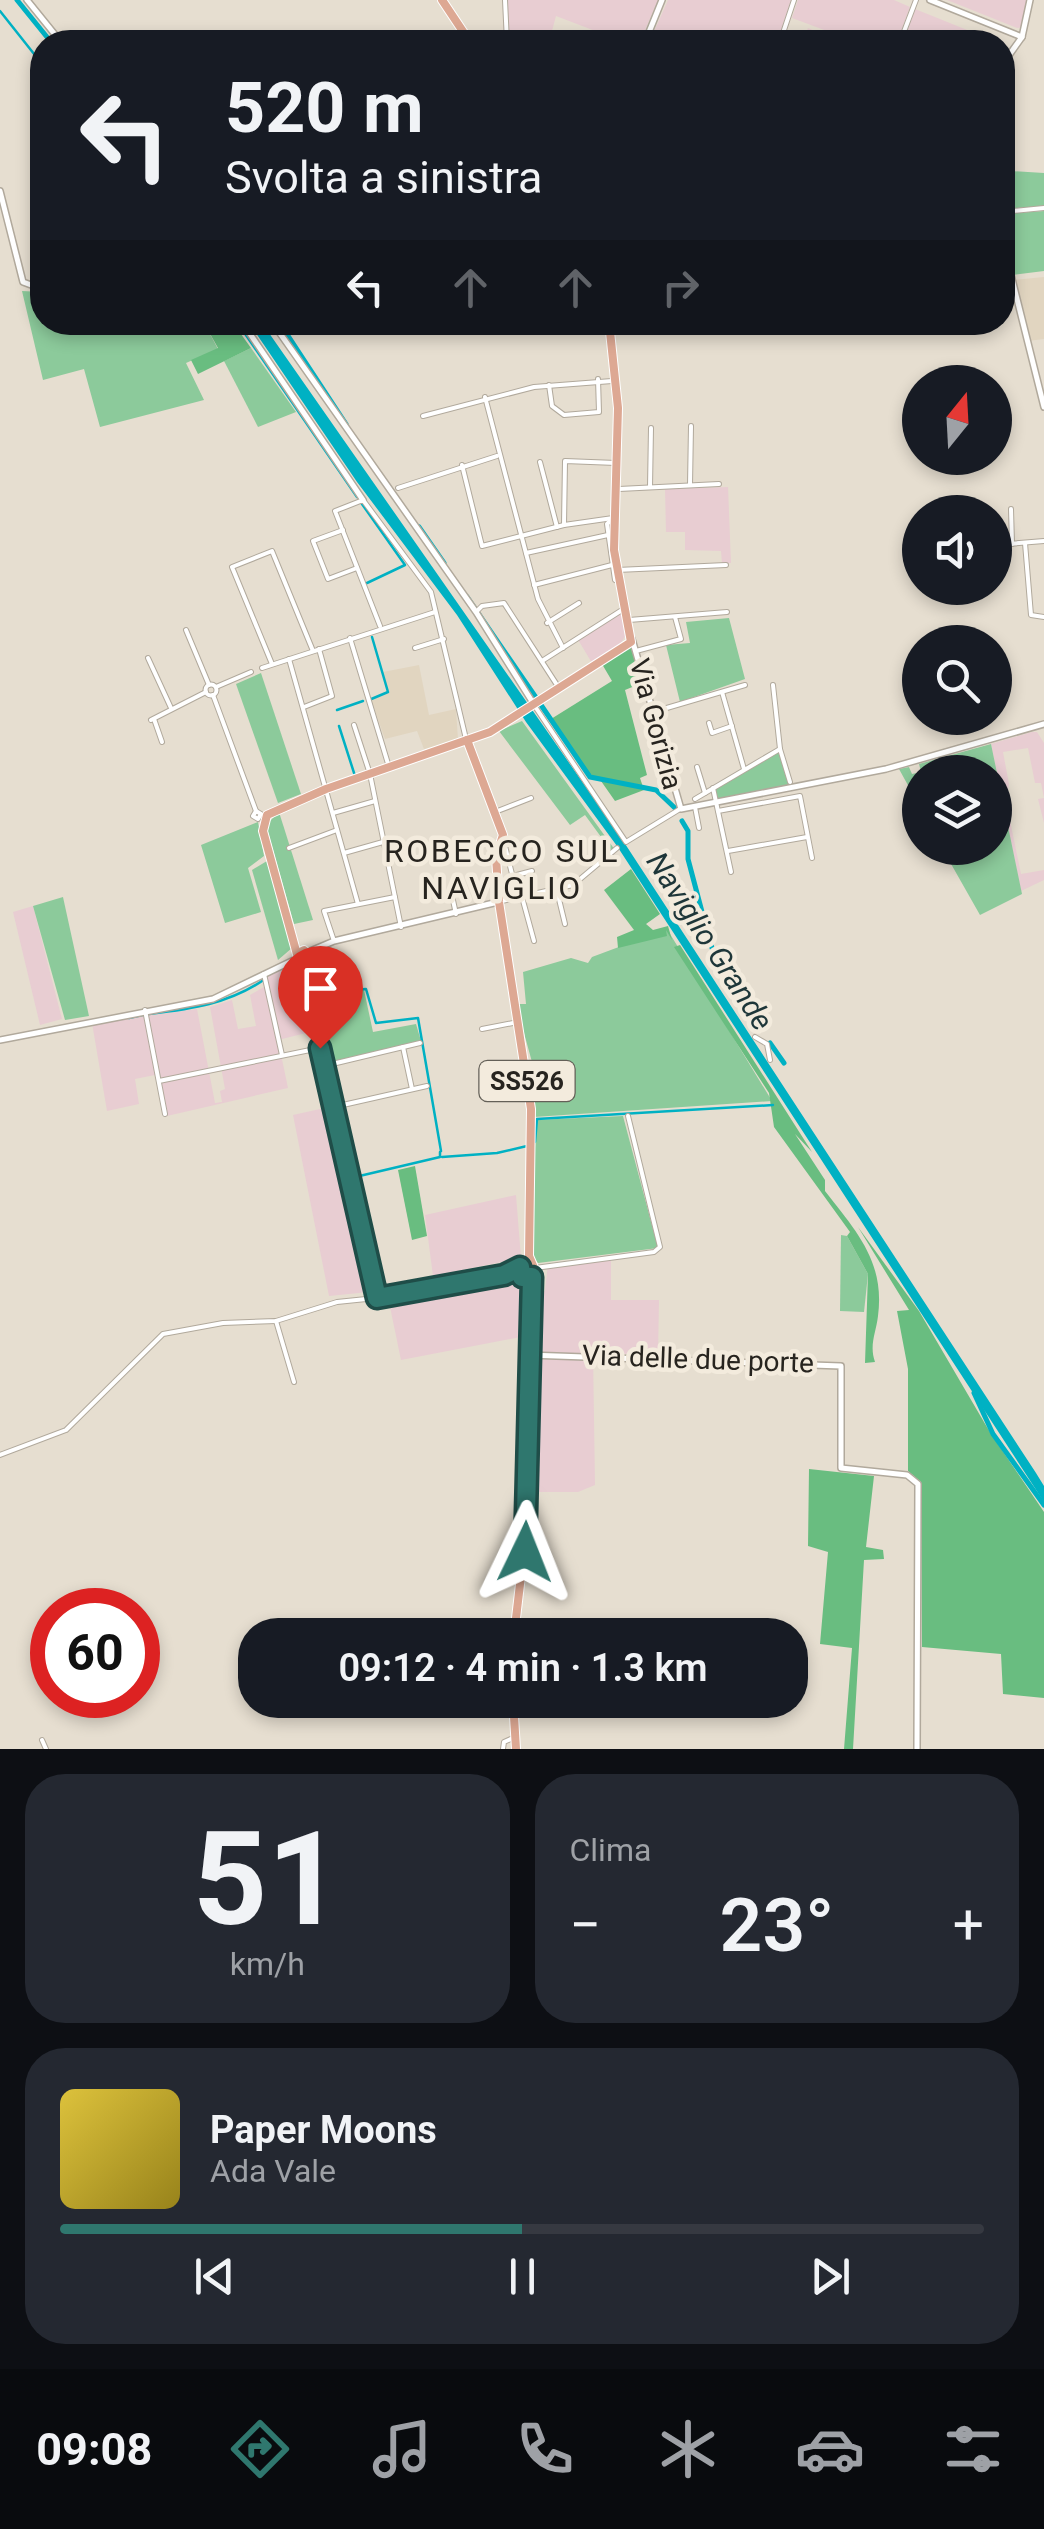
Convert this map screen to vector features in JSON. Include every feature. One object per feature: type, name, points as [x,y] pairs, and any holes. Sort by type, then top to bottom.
[{"type":"main road","points":[[442,0],[462,30]]},
{"type":"main road","points":[[527,1271],[377,1298],[323,1066],[302,956],[264,830],[264,817],[326,789],[478,736],[560,689],[632,639],[607,520],[616,463],[617,381],[612,335]]},
{"type":"main road","points":[[463,741],[472,750],[478,736]]},
{"type":"main road","name":"SS526","points":[[472,750],[502,841],[498,902],[531,1109],[527,1525],[516,1618]]},
{"type":"main road","points":[[512,1718],[516,1749]]},
{"type":"street","points":[[26,0],[50,30]]},
{"type":"street","points":[[504,0],[506,30]]},
{"type":"street","points":[[650,30],[662,0]]},
{"type":"street","points":[[784,30],[794,0]]},
{"type":"street","points":[[905,30],[916,0]]},
{"type":"street","points":[[931,0],[1005,30]]},
{"type":"street","points":[[1015,47],[1022,37],[1030,0]]},
{"type":"street","points":[[1015,34],[1022,37]]},
{"type":"street","points":[[0,191],[22,282],[30,285]]},
{"type":"street","points":[[1015,211],[1044,208]]},
{"type":"street","points":[[1015,293],[1044,407]]},
{"type":"street","points":[[251,335],[363,500],[427,585],[444,639],[463,741]]},
{"type":"street","points":[[281,335],[477,610],[532,706],[626,842],[780,748]]},
{"type":"street","points":[[549,385],[552,406],[564,415],[599,412],[598,380]]},
{"type":"street","points":[[423,416],[486,397],[549,385],[617,381]]},
{"type":"street","points":[[486,397],[534,585],[548,623],[563,648]]},
{"type":"street","points":[[690,485],[691,426]]},
{"type":"street","points":[[650,488],[651,428]]},
{"type":"street","points":[[398,488],[499,456]]},
{"type":"street","points":[[540,462],[560,526]]},
{"type":"street","points":[[560,526],[565,462],[616,463]]},
{"type":"street","points":[[462,465],[482,546],[560,526],[607,520],[615,568]]},
{"type":"street","points":[[614,490],[720,484]]},
{"type":"street","points":[[363,500],[335,511],[380,626]]},
{"type":"street","points":[[343,530],[314,541],[328,579],[357,568]]},
{"type":"street","points":[[526,553],[608,535]]},
{"type":"street","points":[[1012,544],[1044,541]]},
{"type":"street","points":[[1025,544],[1031,616],[1044,617]]},
{"type":"street","points":[[272,664],[232,567],[272,551],[332,696],[304,707]]},
{"type":"street","points":[[534,585],[615,568],[726,565]]},
{"type":"street","points":[[548,623],[579,603]]},
{"type":"street","points":[[477,610],[504,604],[560,689]]},
{"type":"street","points":[[542,661],[625,608]]},
{"type":"street","points":[[262,668],[380,626],[435,612]]},
{"type":"street","points":[[629,620],[727,612]]},
{"type":"street","points":[[636,650],[681,638],[675,617]]},
{"type":"street","points":[[162,742],[152,720],[206,692],[209,684],[186,630]]},
{"type":"street","points":[[350,638],[389,767]]},
{"type":"street","points":[[415,648],[444,639]]},
{"type":"street","name":"Via Gorizia","points":[[632,639],[680,809]]},
{"type":"street","points":[[148,658],[171,710]]},
{"type":"street","points":[[289,659],[358,904]]},
{"type":"street","points":[[250,672],[216,687],[213,694],[256,811],[254,818],[264,817]]},
{"type":"street","points":[[209,684],[216,687]]},
{"type":"street","points":[[653,712],[746,685]]},
{"type":"street","points":[[773,685],[780,748],[790,782]]},
{"type":"street","points":[[206,692],[213,694]]},
{"type":"street","points":[[722,692],[745,770]]},
{"type":"street","points":[[709,723],[712,732],[732,726]]},
{"type":"street","points":[[718,807],[959,749],[1044,724]]},
{"type":"street","points":[[354,725],[370,774],[402,927]]},
{"type":"street","points":[[697,767],[705,793]]},
{"type":"street","points":[[713,788],[730,872]]},
{"type":"street","points":[[695,803],[718,807],[800,796],[812,858]]},
{"type":"street","points":[[495,812],[531,798]]},
{"type":"street","points":[[333,813],[375,801]]},
{"type":"street","points":[[695,803],[699,828]]},
{"type":"street","points":[[289,848],[337,830]]},
{"type":"street","points":[[726,852],[807,837]]},
{"type":"street","points":[[498,885],[514,882],[502,841]]},
{"type":"street","points":[[344,853],[383,842]]},
{"type":"street","points":[[0,1040],[213,999],[334,941],[557,891],[573,885],[617,848]]},
{"type":"street","points":[[513,876],[532,871]]},
{"type":"street","points":[[451,891],[456,914]]},
{"type":"street","points":[[557,891],[565,924]]},
{"type":"street","points":[[334,941],[324,911],[396,897]]},
{"type":"street","points":[[522,897],[534,941]]},
{"type":"street","points":[[264,974],[282,1056]]},
{"type":"street","points":[[144,1010],[165,1114]]},
{"type":"street","points":[[482,1029],[518,1022]]},
{"type":"street","points":[[755,1037],[770,1043],[770,1060]]},
{"type":"street","points":[[323,1066],[420,1044]]},
{"type":"street","points":[[159,1081],[320,1048]]},
{"type":"street","points":[[402,1048],[412,1089]]},
{"type":"street","points":[[332,1107],[427,1086]]},
{"type":"street","points":[[527,1271],[660,1248],[628,1116]]},
{"type":"street","points":[[0,1455],[66,1430],[163,1334],[223,1323],[276,1321],[337,1302],[377,1298]]},
{"type":"street","points":[[276,1321],[294,1382]]},
{"type":"street","name":"Via delle due porte","points":[[528,1355],[841,1366],[841,1468],[906,1475],[918,1484],[920,1663],[915,1748]]},
{"type":"street","points":[[503,1749],[504,1742],[513,1738]]},
{"type":"street","points":[[42,1740],[46,1749]]},
{"type":"shaded area","points":[[505,0],[658,0],[645,30],[593,30],[556,16],[552,30],[508,30]]},
{"type":"shaded area","points":[[668,0],[791,0],[781,30],[655,30]]},
{"type":"shaded area","points":[[798,0],[894,0],[910,7],[901,30],[824,30],[792,18]]},
{"type":"shaded area","points":[[947,0],[1028,0],[1024,27],[1017,28]]},
{"type":"shaded area","points":[[915,9],[967,30],[907,30]]},
{"type":"shaded area","points":[[1044,277],[1044,339],[1028,341],[1015,280]]},
{"type":"shaded area","points":[[728,487],[731,563],[722,563],[721,551],[685,550],[685,532],[666,532],[665,489]]},
{"type":"shaded area","points":[[623,609],[627,633],[619,646],[592,663],[577,638]]},
{"type":"shaded area","points":[[419,665],[429,715],[456,709],[458,740],[424,749],[417,731],[385,739],[371,700],[389,693],[383,672]]},
{"type":"shaded area","points":[[1037,732],[1044,743],[1044,798],[1041,783],[1035,783],[1028,748],[993,755],[991,744]]},
{"type":"shaded area","points":[[1044,798],[1044,823],[1038,799]]},
{"type":"shaded area","points":[[1012,830],[1021,874],[1044,870],[1044,880],[1021,891]]},
{"type":"shaded area","points":[[33,906],[62,1019],[40,1025],[13,912]]},
{"type":"shaded area","points":[[297,960],[314,1031],[278,1040],[288,1088],[167,1116],[160,1074],[135,1079],[139,1104],[107,1111],[92,1023],[197,1009],[215,1103],[222,1102],[220,1091],[225,1089],[210,1007],[232,1000],[238,1029],[256,1026],[250,995],[269,984],[267,976]]},
{"type":"shaded area","points":[[329,1107],[369,1292],[329,1296],[293,1115]]},
{"type":"shaded area","points":[[516,1195],[521,1258],[433,1276],[425,1215]]},
{"type":"shaded area","points":[[611,1258],[611,1300],[659,1300],[658,1356],[593,1352],[595,1485],[578,1492],[530,1492],[531,1335],[401,1360],[389,1302],[510,1279],[521,1291],[545,1291],[548,1264]]},
{"type":"green space","points":[[1015,171],[1044,173],[1044,206],[1015,208]]},
{"type":"green space","points":[[1044,211],[1044,271],[1015,275],[1015,213]]},
{"type":"green space","points":[[22,291],[30,291],[30,325]]},
{"type":"green space","points":[[32,335],[210,335],[218,349],[186,363],[204,400],[100,427],[84,369],[43,380]]},
{"type":"green space","points":[[211,335],[242,335],[251,348],[198,374],[191,360],[218,348]]},
{"type":"green space","points":[[251,348],[296,412],[258,427],[224,361]]},
{"type":"green space","points":[[729,618],[745,679],[680,702],[666,645],[690,643],[686,622]]},
{"type":"green space","points":[[632,644],[642,683],[625,690],[647,775],[640,778],[644,790],[615,801],[601,781],[582,769],[551,719],[612,681],[602,664]]},
{"type":"green space","points":[[261,673],[301,794],[278,803],[236,684]]},
{"type":"green space","points":[[522,721],[615,850],[612,852],[585,815],[570,825],[499,731]]},
{"type":"green space","points":[[991,744],[993,755],[951,755]]},
{"type":"green space","points":[[780,750],[789,787],[718,801],[715,789]]},
{"type":"green space","points":[[279,812],[313,920],[294,924],[268,832],[268,823]]},
{"type":"green space","points":[[258,822],[264,856],[248,868],[261,912],[225,923],[201,845]]},
{"type":"green space","points":[[1012,846],[1022,894],[980,915],[952,865],[1012,865]]},
{"type":"green space","points":[[267,861],[292,948],[278,960],[252,870]]},
{"type":"green space","points":[[631,869],[660,914],[646,924],[653,930],[668,926],[672,940],[666,930],[667,936],[618,948],[617,937],[634,930],[604,890]]},
{"type":"green space","points":[[63,897],[89,1016],[65,1020],[33,906]]},
{"type":"green space","points":[[667,929],[772,1101],[534,1117],[535,1094],[540,1091],[516,1004],[526,1004],[523,972],[571,958],[588,963],[592,957]]},
{"type":"green space","points":[[680,945],[812,1152],[795,1134],[825,1180],[825,1191],[866,1249],[879,1297],[873,1344],[875,1362],[865,1363],[868,1274],[847,1236],[850,1232],[774,1127],[769,1093],[674,947]]},
{"type":"green space","points":[[330,954],[339,994],[364,990],[373,1032],[416,1024],[421,1041],[326,1063],[307,974],[314,955]]},
{"type":"green space","points":[[623,1116],[658,1248],[538,1263],[531,1256],[536,1120]]},
{"type":"green space","points":[[415,1166],[427,1236],[412,1240],[398,1170]]},
{"type":"green space","points":[[858,1227],[919,1311],[991,1434],[1044,1512],[1044,1698],[1003,1694],[1001,1654],[922,1647],[921,1482],[908,1471],[908,1369],[897,1311],[909,1310]]},
{"type":"green space","points":[[841,1235],[847,1236],[868,1274],[864,1312],[840,1311]]},
{"type":"green space","points":[[809,1469],[874,1476],[866,1547],[883,1550],[884,1559],[864,1560],[853,1749],[844,1749],[852,1648],[820,1644],[828,1552],[808,1546]]},
{"type":"water","points":[[257,335],[270,335],[616,830],[1036,1473],[1044,1486],[1044,1502],[617,846],[526,722],[457,615],[357,482]]},
{"type":"waterway","points":[[17,0],[41,30]]},
{"type":"waterway","points":[[0,11],[30,49]]},
{"type":"waterway","points":[[246,335],[357,497]]},
{"type":"waterway","points":[[288,335],[346,424]]},
{"type":"waterway","points":[[362,504],[405,565],[367,583]]},
{"type":"waterway","points":[[419,527],[444,563]]},
{"type":"waterway","points":[[467,597],[537,699]]},
{"type":"waterway","points":[[369,700],[388,692],[372,637]]},
{"type":"waterway","points":[[337,710],[363,701]]},
{"type":"waterway","points":[[541,705],[590,777],[656,790],[676,809]]},
{"type":"waterway","points":[[339,726],[355,776]]},
{"type":"waterway","name":"Naviglio Grande","points":[[682,821],[688,831],[688,859],[706,927]]},
{"type":"waterway","name":"Naviglio Grande","points":[[706,929],[719,970],[739,999]]},
{"type":"waterway","points":[[321,950],[331,949],[340,991],[366,989],[376,1023],[418,1018],[441,1151]]},
{"type":"waterway","points":[[149,1014],[224,1000],[265,979]]},
{"type":"waterway","name":"Naviglio Grande","points":[[740,1001],[761,1029]]},
{"type":"waterway","points":[[129,1018],[142,1015]]},
{"type":"waterway","points":[[770,1043],[784,1063]]},
{"type":"waterway","points":[[535,1142],[537,1119],[773,1105]]},
{"type":"waterway","points":[[442,1157],[497,1153],[527,1146]]},
{"type":"waterway","points":[[351,1178],[440,1157],[440,1152]]},
{"type":"waterway","points":[[974,1393],[993,1434],[1044,1505]]},
{"type":"district","name":"ROBECCO SUL NAVIGLIO","points":[[502,870]]},
{"type":"route","points":[[320,1048],[377,1298],[504,1275],[520,1267],[522,1277],[532,1277],[525,1552]]}]
